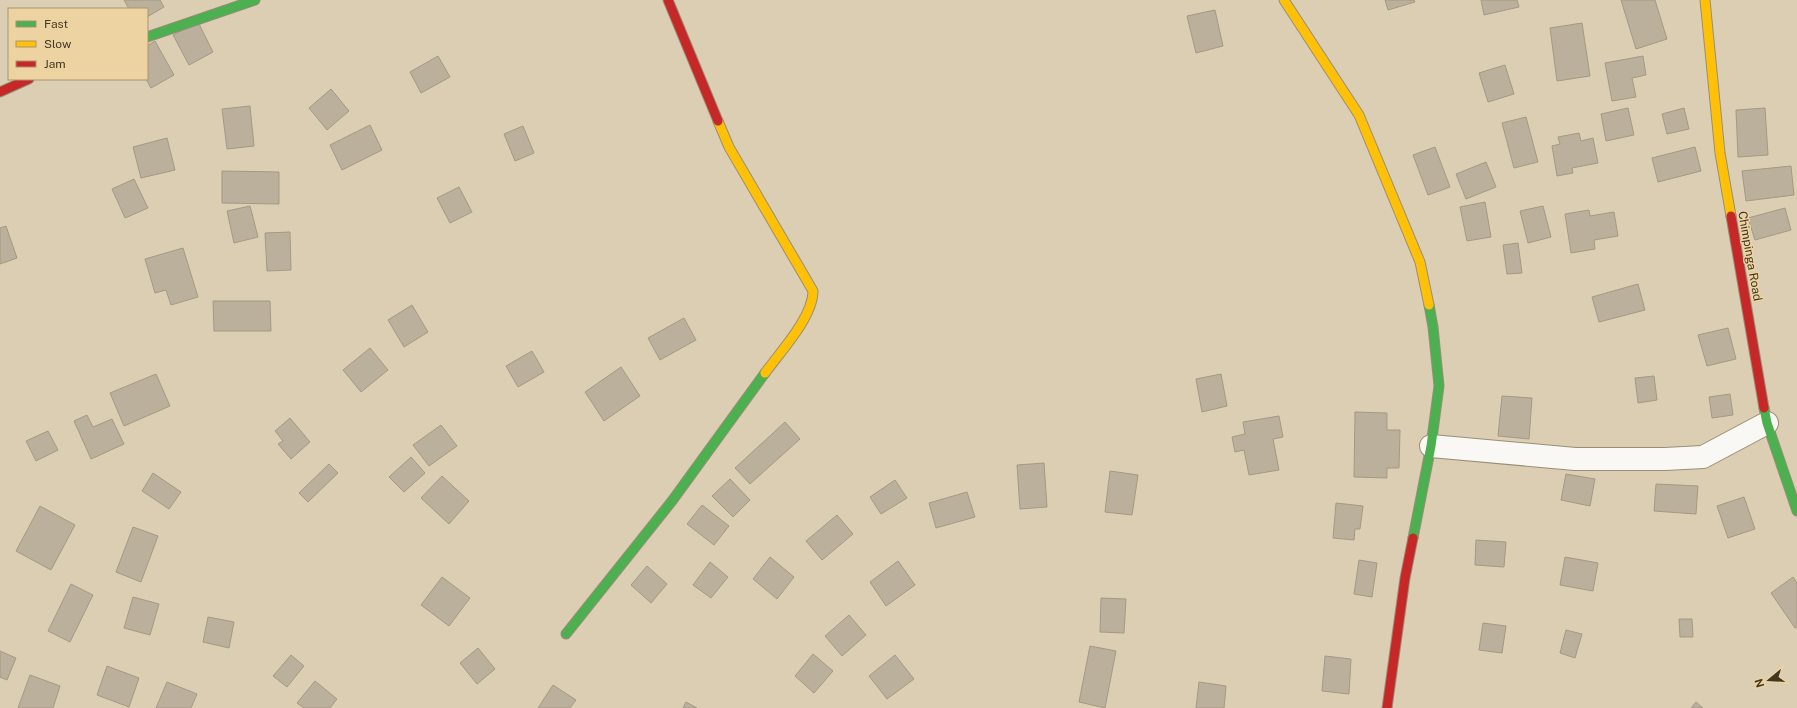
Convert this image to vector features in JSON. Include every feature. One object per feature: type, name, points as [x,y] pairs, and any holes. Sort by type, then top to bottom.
[{"type":"street","points":[[148,37],[255,0]]},
{"type":"street","points":[[566,634],[672,501],[807,315],[813,301],[813,291],[729,148],[668,0]]},
{"type":"street","points":[[1284,0],[1359,115],[1420,262],[1433,327],[1439,386],[1431,446],[1404,578],[1387,708]]},
{"type":"street","name":"Chimpinga Road","points":[[1705,0],[1720,153],[1767,423],[1797,511]]},
{"type":"street","points":[[0,92],[27,80]]},
{"type":"street","points":[[1431,446],[1575,459],[1664,460],[1704,457],[1767,423]]},
{"type":"building","points":[[124,0],[160,0],[164,7],[148,16],[148,8],[128,8]]},
{"type":"building","points":[[1385,0],[1414,0],[1415,2],[1388,10]]},
{"type":"building","points":[[1481,0],[1517,0],[1519,7],[1484,15]]},
{"type":"building","points":[[1621,0],[1655,0],[1667,39],[1636,49]]},
{"type":"building","points":[[1215,10],[1223,46],[1196,53],[1187,16]]},
{"type":"building","points":[[198,22],[213,52],[189,65],[173,35]]},
{"type":"building","points":[[1582,23],[1590,76],[1557,81],[1550,28]]},
{"type":"building","points":[[155,41],[174,75],[151,88],[147,80],[148,80],[148,45]]},
{"type":"building","points":[[438,56],[450,77],[421,93],[410,72]]},
{"type":"building","points":[[1643,56],[1646,75],[1632,78],[1636,97],[1612,101],[1605,63]]},
{"type":"building","points":[[1505,65],[1514,94],[1488,102],[1479,73]]},
{"type":"building","points":[[331,89],[349,111],[327,130],[309,108]]},
{"type":"building","points":[[250,106],[254,146],[227,149],[222,109]]},
{"type":"building","points":[[1628,108],[1634,135],[1606,141],[1601,114]]},
{"type":"building","points":[[1684,108],[1689,129],[1667,134],[1662,114]]},
{"type":"building","points":[[1765,108],[1768,155],[1738,157],[1736,110]]},
{"type":"building","points":[[1526,117],[1538,162],[1514,168],[1502,123]]},
{"type":"building","points":[[370,125],[382,150],[342,170],[330,145]]},
{"type":"building","points":[[523,126],[534,153],[515,161],[504,134]]},
{"type":"building","points":[[1579,133],[1581,141],[1593,138],[1598,163],[1572,168],[1573,173],[1557,176],[1552,146],[1560,144],[1558,137]]},
{"type":"building","points":[[167,138],[175,170],[141,178],[133,147]]},
{"type":"building","points":[[1435,147],[1450,187],[1428,195],[1413,155]]},
{"type":"building","points":[[1695,147],[1701,171],[1658,182],[1652,158]]},
{"type":"building","points":[[1486,162],[1496,187],[1466,199],[1456,174]]},
{"type":"building","points":[[1791,166],[1794,195],[1746,201],[1742,171]]},
{"type":"building","points":[[222,171],[279,172],[279,204],[222,203]]},
{"type":"building","points":[[134,179],[148,208],[125,218],[112,189]]},
{"type":"building","points":[[459,187],[472,212],[450,223],[437,198]]},
{"type":"building","points":[[1485,202],[1491,237],[1467,241],[1460,207]]},
{"type":"building","points":[[250,206],[258,237],[234,243],[227,211]]},
{"type":"building","points":[[1543,206],[1551,237],[1528,243],[1520,211]]},
{"type":"building","points":[[1785,208],[1791,230],[1755,240],[1748,218]]},
{"type":"building","points":[[1589,210],[1590,216],[1614,212],[1618,236],[1594,240],[1595,249],[1571,253],[1565,214]]},
{"type":"building","points":[[6,226],[17,258],[0,264],[0,228]]},
{"type":"building","points":[[290,232],[291,270],[267,271],[265,233]]},
{"type":"building","points":[[1518,243],[1522,273],[1507,274],[1503,245]]},
{"type":"building","points":[[183,248],[198,297],[171,305],[166,290],[155,293],[145,259]]},
{"type":"building","points":[[1638,284],[1645,310],[1599,322],[1592,297]]},
{"type":"building","points":[[213,301],[270,301],[271,331],[214,331]]},
{"type":"building","points":[[412,305],[428,332],[404,347],[388,320]]},
{"type":"building","points":[[684,318],[696,340],[660,360],[648,338]]},
{"type":"building","points":[[1728,328],[1736,359],[1707,366],[1698,335]]},
{"type":"building","points":[[370,348],[388,370],[361,392],[343,370]]},
{"type":"building","points":[[532,351],[544,372],[518,387],[506,366]]},
{"type":"building","points":[[621,367],[640,396],[604,421],[585,392]]},
{"type":"building","points":[[156,374],[170,406],[124,426],[110,393]]},
{"type":"building","points":[[1221,374],[1227,406],[1202,412],[1196,379]]},
{"type":"building","points":[[1654,376],[1657,400],[1638,403],[1635,378]]},
{"type":"building","points":[[1730,394],[1733,415],[1712,418],[1709,397]]},
{"type":"building","points":[[1502,396],[1532,398],[1529,439],[1498,436]]},
{"type":"building","points":[[1355,412],[1387,413],[1387,430],[1400,430],[1399,468],[1387,468],[1387,478],[1354,477]]},
{"type":"building","points":[[87,415],[93,427],[112,419],[124,444],[91,459],[74,421]]},
{"type":"building","points":[[1279,416],[1283,437],[1273,439],[1279,470],[1249,475],[1244,450],[1235,452],[1232,437],[1245,434],[1243,422]]},
{"type":"building","points":[[290,418],[310,442],[291,459],[278,444],[283,441],[275,431]]},
{"type":"building","points":[[785,422],[800,439],[750,484],[735,468]]},
{"type":"building","points":[[441,425],[457,446],[429,466],[413,445]]},
{"type":"building","points":[[48,431],[58,450],[36,461],[26,441]]},
{"type":"building","points":[[411,457],[425,473],[404,492],[389,477]]},
{"type":"building","points":[[1044,463],[1047,507],[1020,509],[1017,465]]},
{"type":"building","points":[[329,464],[338,473],[308,502],[299,493]]},
{"type":"building","points":[[1110,471],[1138,475],[1132,515],[1105,512]]},
{"type":"building","points":[[153,473],[181,492],[169,509],[142,491]]},
{"type":"building","points":[[1566,474],[1595,479],[1590,506],[1561,500]]},
{"type":"building","points":[[442,476],[469,501],[449,524],[421,498]]},
{"type":"building","points":[[730,479],[750,500],[733,517],[712,496]]},
{"type":"building","points":[[895,480],[907,498],[881,514],[870,497]]},
{"type":"building","points":[[1656,484],[1698,486],[1696,514],[1654,511]]},
{"type":"building","points":[[967,492],[975,517],[936,528],[929,503]]},
{"type":"building","points":[[1744,497],[1755,529],[1728,538],[1717,506]]},
{"type":"building","points":[[1336,503],[1363,506],[1360,529],[1355,529],[1354,540],[1333,538]]},
{"type":"building","points":[[702,505],[729,526],[714,545],[687,524]]},
{"type":"building","points":[[40,506],[75,525],[51,570],[16,551]]},
{"type":"building","points":[[837,515],[853,534],[822,560],[806,541]]},
{"type":"building","points":[[133,527],[158,536],[141,582],[116,572]]},
{"type":"building","points":[[1476,540],[1506,542],[1504,567],[1475,565]]},
{"type":"building","points":[[770,557],[794,577],[777,599],[753,579]]},
{"type":"building","points":[[1565,557],[1598,563],[1593,591],[1560,585]]},
{"type":"building","points":[[1359,560],[1377,563],[1372,597],[1354,594]]},
{"type":"building","points":[[898,561],[915,585],[886,606],[870,582]]},
{"type":"building","points":[[710,562],[728,577],[711,598],[693,585]]},
{"type":"building","points":[[647,566],[667,584],[651,603],[631,585]]},
{"type":"building","points":[[442,577],[470,598],[449,626],[421,605]]},
{"type":"building","points":[[1793,577],[1797,583],[1797,627],[1795,628],[1771,593]]},
{"type":"building","points":[[71,584],[93,595],[70,642],[48,631]]},
{"type":"building","points":[[133,597],[159,604],[150,635],[124,628]]},
{"type":"building","points":[[1101,598],[1126,599],[1124,633],[1100,632]]},
{"type":"building","points":[[849,615],[866,635],[842,656],[825,636]]},
{"type":"building","points":[[208,617],[234,622],[229,648],[203,642]]},
{"type":"building","points":[[1679,619],[1692,619],[1693,637],[1680,637]]},
{"type":"building","points":[[1483,623],[1506,626],[1502,653],[1479,650]]},
{"type":"building","points":[[1566,630],[1582,634],[1575,658],[1560,653]]},
{"type":"building","points":[[1090,646],[1116,651],[1105,708],[1079,702]]},
{"type":"building","points":[[478,648],[495,669],[477,684],[460,663]]},
{"type":"building","points":[[0,651],[16,658],[7,680],[0,677]]},
{"type":"building","points":[[813,654],[833,671],[814,693],[795,676]]},
{"type":"building","points":[[291,655],[304,666],[287,687],[273,676]]},
{"type":"building","points":[[895,655],[914,679],[887,699],[869,676]]},
{"type":"building","points":[[1325,656],[1351,659],[1349,694],[1322,691]]},
{"type":"building","points":[[107,666],[139,678],[129,707],[97,695]]},
{"type":"building","points":[[30,675],[60,686],[53,708],[18,708]]},
{"type":"building","points":[[315,681],[337,699],[330,708],[304,708],[297,703]]},
{"type":"building","points":[[167,682],[197,694],[191,708],[156,708]]},
{"type":"building","points":[[1199,682],[1226,686],[1224,708],[1196,708]]},
{"type":"building","points":[[553,685],[576,700],[570,708],[538,708]]},
{"type":"building","points":[[686,702],[697,708],[683,708]]},
{"type":"building","points":[[1696,702],[1703,708],[1691,708]]},
{"type":"traffic: fast","points":[[148,37],[255,0]]},
{"type":"traffic: fast","points":[[1413,538],[1431,446],[1439,386],[1433,327],[1429,305]]},
{"type":"traffic: fast","points":[[566,634],[672,501],[765,373]]},
{"type":"traffic: fast","points":[[1764,408],[1767,423],[1797,511]]},
{"type":"traffic: slow","points":[[1284,0],[1359,115],[1420,262],[1429,305]]},
{"type":"traffic: slow","points":[[1705,0],[1720,153],[1731,216]]},
{"type":"traffic: slow","points":[[718,121],[729,147],[813,291],[812,301],[802,323],[765,373]]},
{"type":"traffic: jam","points":[[668,0],[718,121]]},
{"type":"traffic: jam","points":[[0,92],[27,80]]},
{"type":"traffic: jam","points":[[1731,216],[1764,408]]},
{"type":"traffic: jam","points":[[1387,708],[1405,578],[1413,538]]}]
